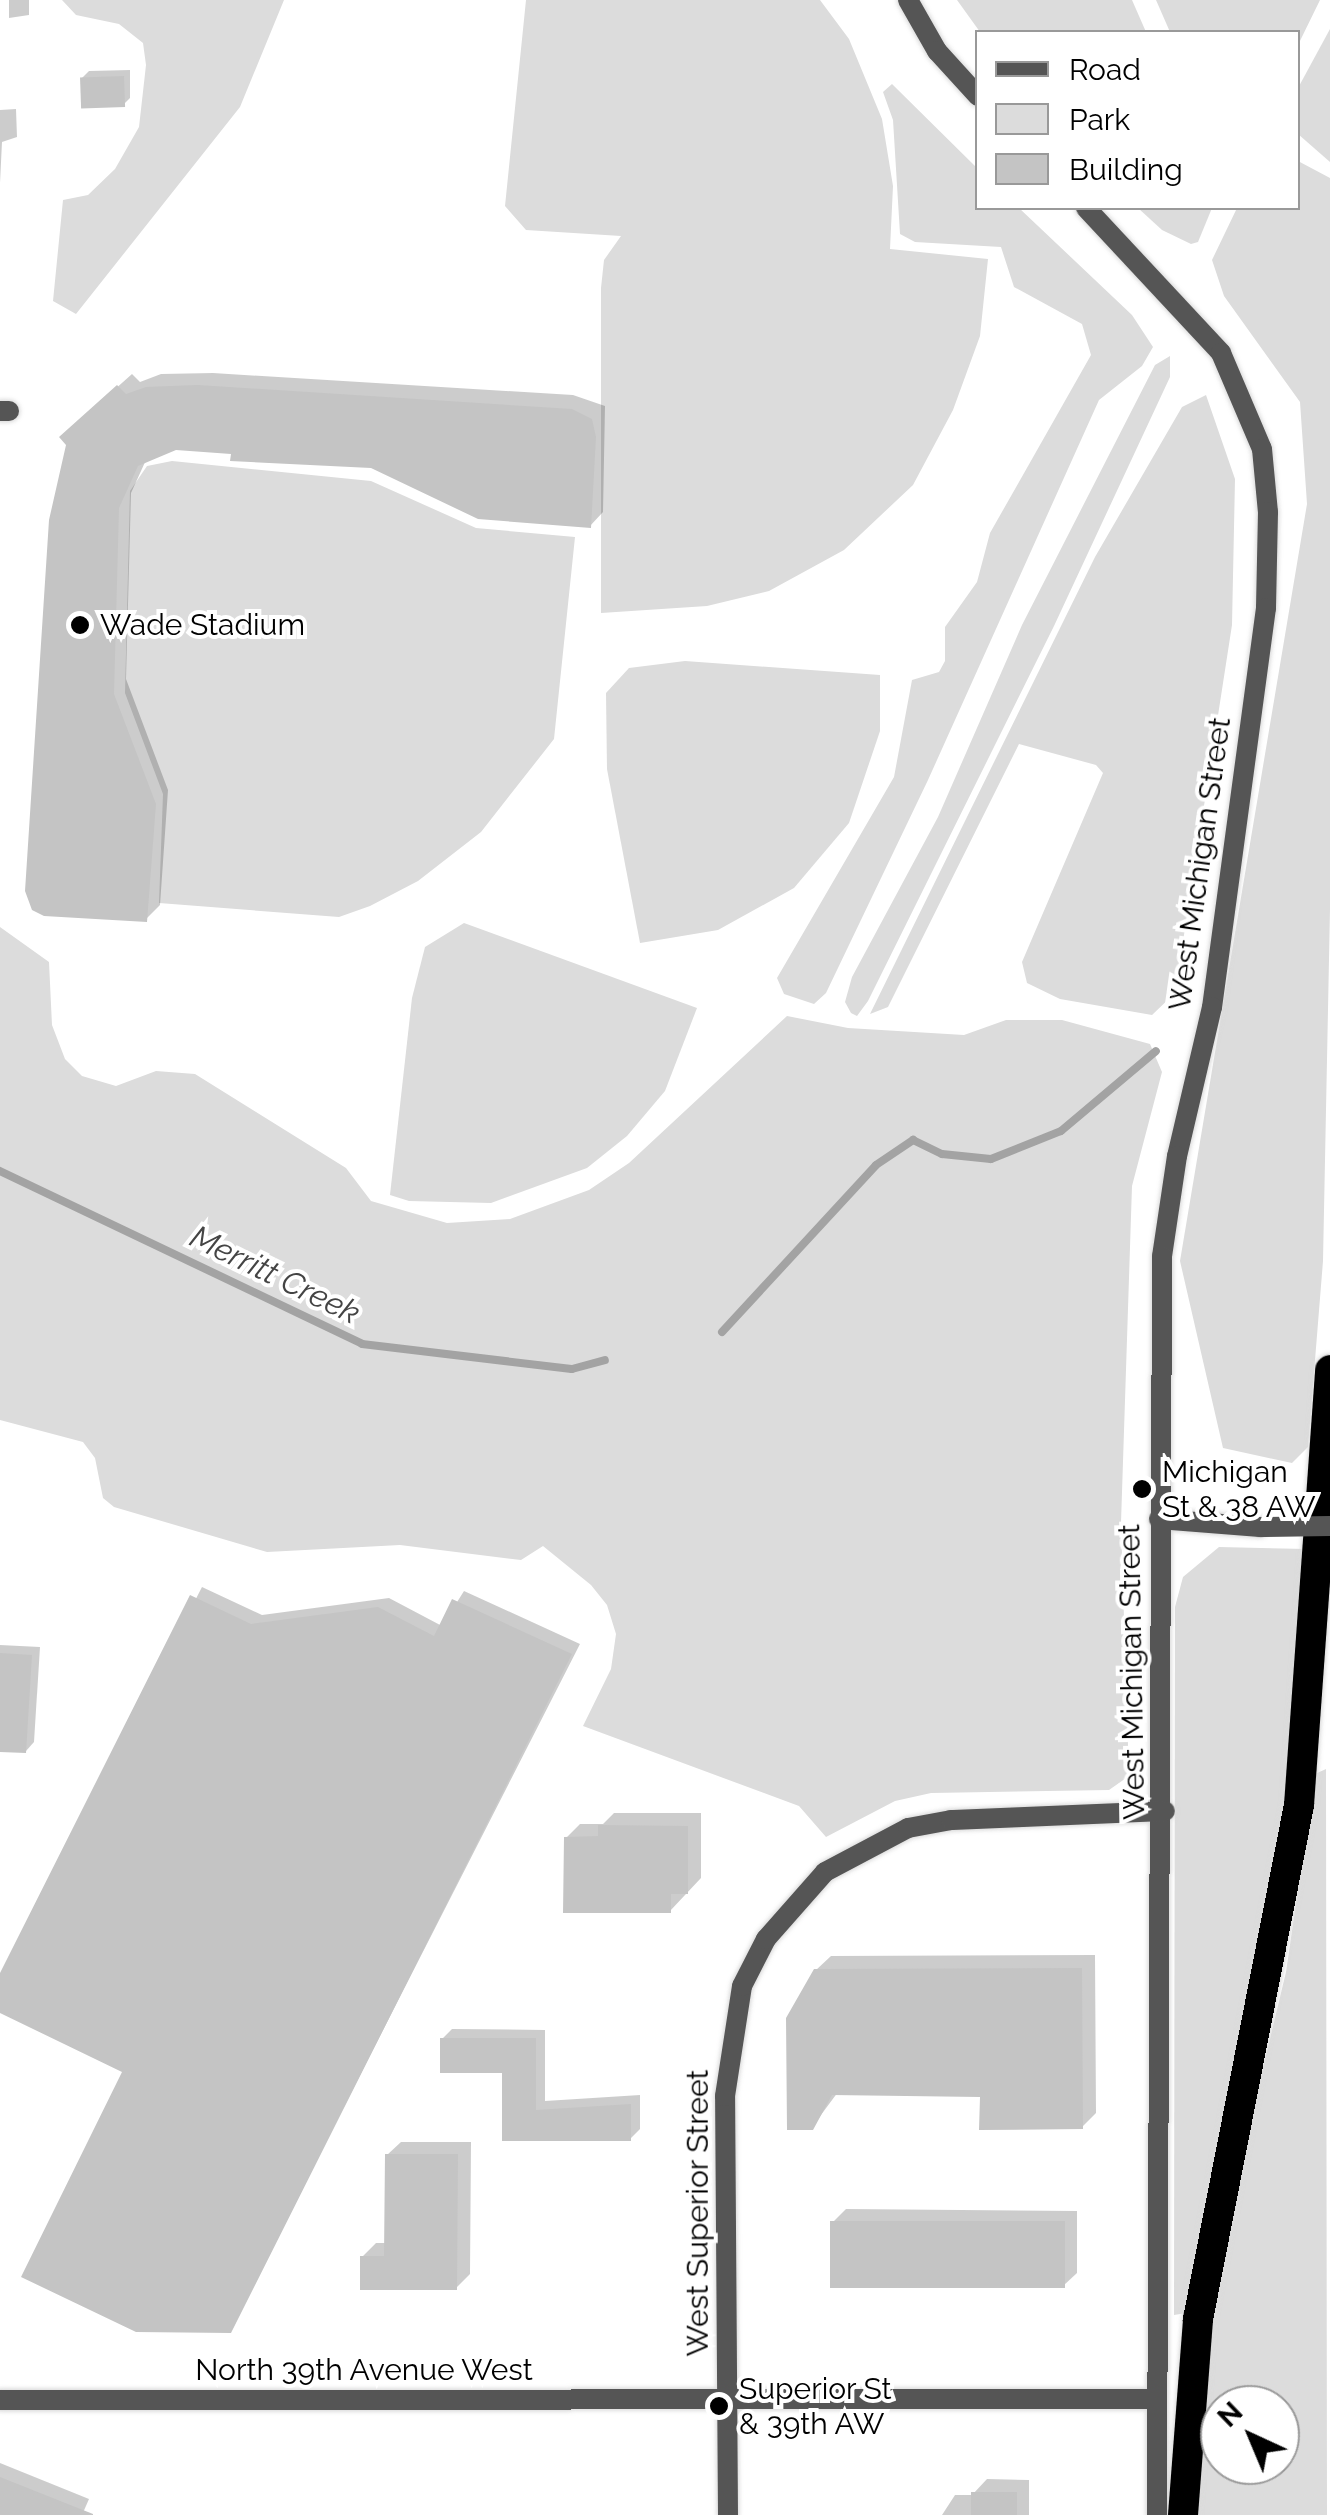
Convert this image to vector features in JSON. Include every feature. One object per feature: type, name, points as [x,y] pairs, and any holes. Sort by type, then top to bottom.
[{"type":"highway","points":[[1183,2515],[1198,2319],[1299,1805],[1330,1370]]},
{"type":"street","points":[[908,0],[937,52],[975,93]]},
{"type":"street","name":"West Michigan Street","points":[[1088,210],[1198,322],[1221,353],[1255,427],[1266,477],[1263,628],[1212,1007],[1177,1156],[1162,1256],[1160,1518],[1165,1811],[1157,2515]]},
{"type":"street","points":[[1160,1518],[1260,1526],[1330,1526]]},
{"type":"street","name":"West Superior Street","points":[[728,2515],[729,2039],[742,1986],[792,1903],[835,1865],[908,1828],[951,1820],[1165,1811]]},
{"type":"street","name":"North 39th Avenue West","points":[[0,2400],[1156,2399]]},
{"type":"green space","points":[[62,0],[284,0],[240,107],[76,314],[53,301],[63,200],[88,195],[115,169],[139,127],[146,65],[143,43],[119,24],[76,15]]},
{"type":"green space","points":[[526,0],[820,0],[849,39],[882,119],[893,186],[890,249],[988,259],[980,336],[953,410],[913,485],[844,550],[769,591],[707,606],[601,613],[601,288],[604,260],[621,236],[526,230],[505,206]]},
{"type":"green space","points":[[957,0],[1132,0],[1145,30],[979,30]]},
{"type":"green space","points":[[1156,0],[1320,0],[1300,41],[1300,30],[1169,30]]},
{"type":"green space","points":[[1330,29],[1330,162],[1300,136],[1300,84]]},
{"type":"green space","points":[[892,84],[975,166],[975,210],[1021,210],[1132,315],[1153,347],[1142,366],[1099,400],[928,780],[826,993],[814,1004],[784,994],[777,978],[894,777],[912,680],[939,672],[945,661],[945,627],[977,582],[990,533],[1091,355],[1082,324],[1014,287],[1001,247],[915,242],[900,234],[893,120],[883,92]]},
{"type":"green space","points":[[1300,162],[1330,178],[1330,909],[1323,1261],[1308,1447],[1292,1463],[1223,1448],[1180,1261],[1307,504],[1300,402],[1224,296],[1212,260],[1236,210],[1300,210]]},
{"type":"green space","points":[[1140,210],[1211,210],[1198,242],[1191,244],[1162,230]]},
{"type":"green space","points":[[1170,356],[1170,377],[1054,626],[868,1001],[857,1016],[845,1002],[852,977],[938,817],[1022,625],[1155,365]]},
{"type":"green space","points":[[1206,395],[1235,479],[1232,625],[1175,993],[1152,1015],[1060,999],[1027,983],[1022,962],[1103,773],[1096,765],[1019,744],[888,1007],[870,1014],[1095,557],[1182,407]]},
{"type":"green space","points":[[172,461],[371,481],[476,528],[575,537],[554,739],[481,832],[418,881],[370,906],[339,917],[159,903],[163,794],[125,693],[130,491],[147,466]]},
{"type":"green space","points":[[685,661],[880,675],[880,731],[849,823],[794,888],[718,930],[640,943],[607,769],[606,693],[629,668]]},
{"type":"green space","points":[[464,923],[697,1008],[665,1091],[627,1136],[587,1168],[491,1203],[409,1201],[390,1195],[412,998],[425,947]]},
{"type":"green space","points":[[0,927],[49,962],[52,1025],[65,1059],[82,1076],[116,1086],[156,1071],[195,1074],[346,1168],[371,1201],[447,1223],[510,1219],[589,1190],[629,1163],[787,1016],[848,1028],[964,1035],[1006,1020],[1062,1020],[1150,1044],[1162,1072],[1132,1186],[1121,1523],[1129,1776],[1109,1790],[931,1793],[895,1801],[826,1837],[799,1806],[583,1726],[611,1669],[616,1634],[607,1605],[591,1585],[543,1546],[521,1560],[400,1545],[267,1552],[114,1507],[103,1498],[95,1458],[83,1442],[0,1420]]},
{"type":"green space","points":[[1219,1547],[1307,1549],[1291,1775],[1186,2313],[1174,2315],[1175,1607],[1183,1577]]},
{"type":"green space","points":[[1326,1769],[1327,2515],[1192,2515],[1200,2419],[1200,2485],[1300,2485],[1300,2385],[1203,2385],[1240,2164],[1286,1972],[1315,1774]]},
{"type":"building","points":[[124,76],[125,107],[81,109],[80,78]]},
{"type":"building","name":"Wade Stadium","points":[[117,385],[126,394],[146,387],[198,385],[572,409],[592,419],[596,437],[591,528],[478,519],[371,468],[230,461],[231,454],[176,450],[138,466],[119,508],[114,694],[156,804],[147,922],[44,916],[32,910],[25,891],[49,520],[66,445],[59,437]]},
{"type":"building","points":[[190,1595],[251,1624],[378,1607],[434,1636],[452,1599],[572,1654],[231,2333],[136,2332],[21,2277],[122,2072],[0,2013],[0,1973]]},
{"type":"building","points":[[0,1653],[32,1655],[26,1753],[0,1752]]},
{"type":"building","points":[[598,1825],[688,1826],[688,1894],[671,1894],[671,1913],[563,1913],[564,1837],[598,1836]]},
{"type":"building","points":[[1082,1968],[1083,2129],[979,2130],[980,2097],[832,2095],[813,2130],[787,2130],[786,2018],[814,1969]]},
{"type":"building","points":[[440,2038],[536,2038],[536,2110],[631,2104],[631,2141],[502,2141],[502,2073],[440,2073]]},
{"type":"building","points":[[385,2154],[458,2154],[457,2290],[360,2290],[360,2256],[384,2256]]},
{"type":"building","points":[[830,2221],[1065,2221],[1065,2288],[830,2288]]},
{"type":"building","points":[[0,2477],[93,2514],[93,2515],[0,2515]]},
{"type":"building","points":[[971,2492],[1017,2492],[1017,2515],[971,2515]]},
{"type":"waterway","name":"Merritt Creek","points":[[722,1332],[876,1165],[913,1140],[942,1154],[991,1159],[1061,1131],[1156,1051]]},
{"type":"waterway","name":"Merritt Creek","points":[[0,1171],[362,1344],[572,1369],[605,1360]]},
{"type":"place","name":"Wade Stadium","points":[[80,625]]},
{"type":"place","name":"Michigan St & 38 AW","points":[[1142,1489]]},
{"type":"place","name":"Superior St & 39th AW","points":[[719,2406]]}]
